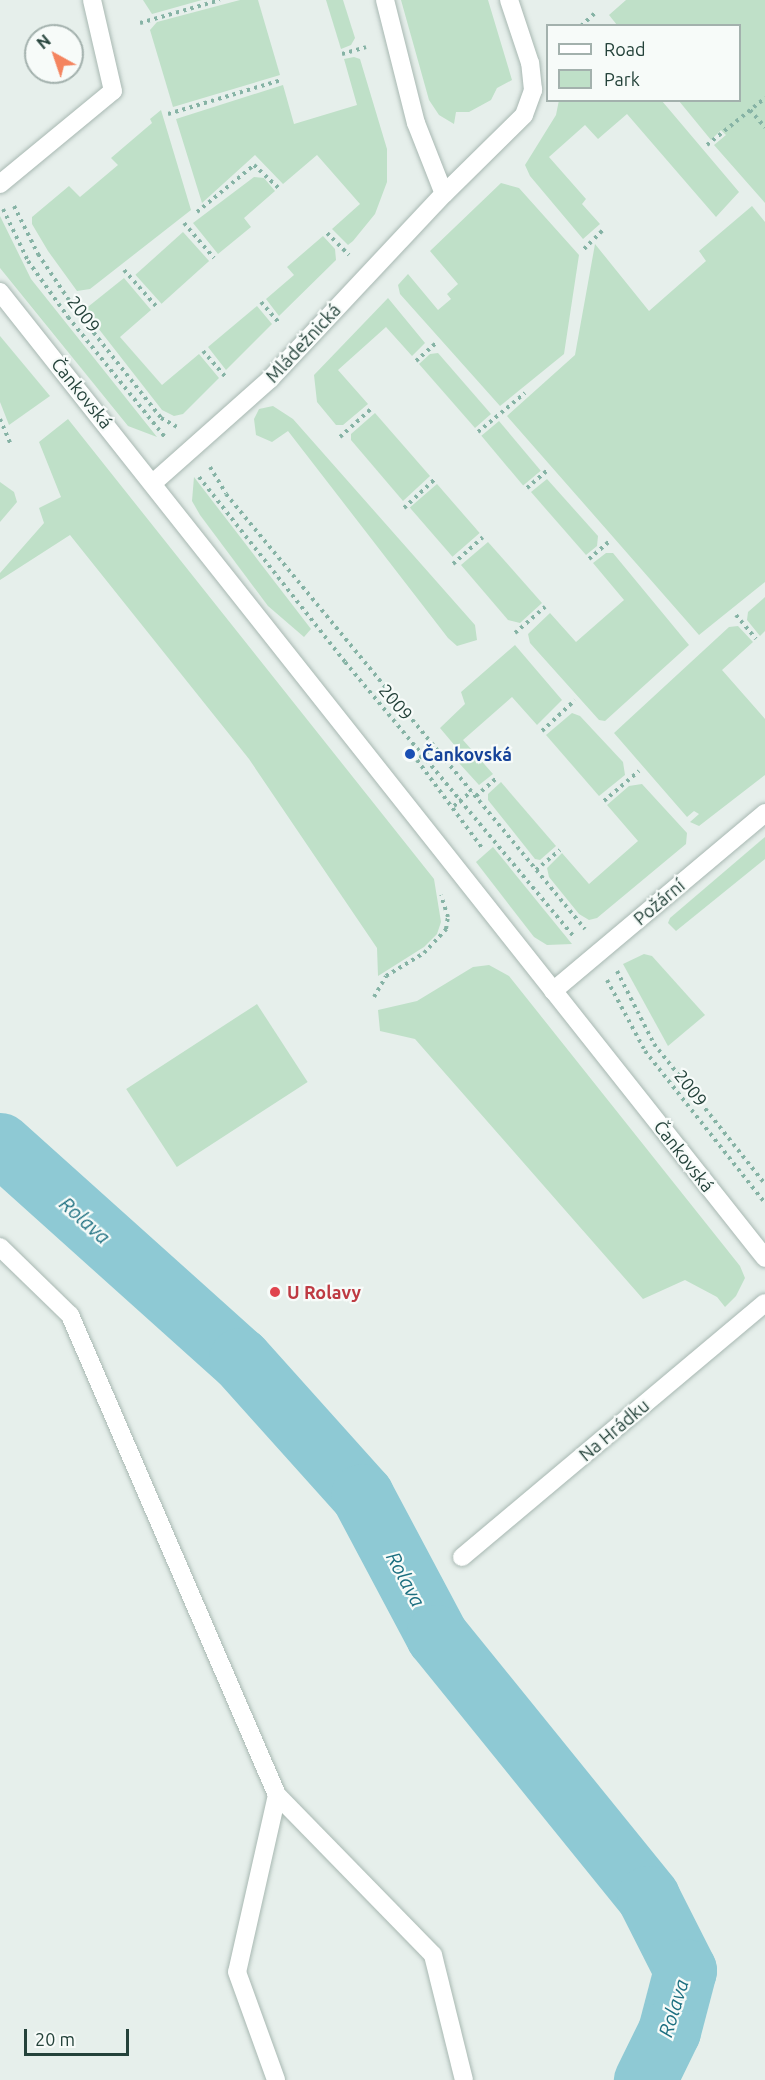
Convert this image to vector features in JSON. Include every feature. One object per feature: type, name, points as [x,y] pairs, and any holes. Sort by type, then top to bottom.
[{"type":"street","points":[[1,183],[113,91],[92,0]]},
{"type":"street","points":[[385,0],[416,123],[444,194]]},
{"type":"street","name":"Mládežnická","points":[[153,483],[198,447],[270,379],[444,194],[525,115],[533,90],[530,63],[509,0]]},
{"type":"street","name":"Čankovská","points":[[0,292],[765,1258]]},
{"type":"street","name":"Požární","points":[[553,991],[765,813]]},
{"type":"street","points":[[0,1246],[70,1315],[277,1794],[433,1955],[464,2080]]},
{"type":"street","name":"Na Hrádku","points":[[462,1557],[765,1303]]},
{"type":"street","points":[[276,2080],[237,1972],[277,1794]]},
{"type":"path","points":[[140,22],[220,0]]},
{"type":"path","points":[[583,24],[596,12]]},
{"type":"path","points":[[342,54],[366,47]]},
{"type":"path","points":[[168,114],[281,80]]},
{"type":"path","points":[[708,145],[765,98]]},
{"type":"path","points":[[750,110],[765,127]]},
{"type":"path","points":[[197,212],[254,165],[279,188]]},
{"type":"path","points":[[1,183],[38,254],[75,309],[161,418],[179,429],[198,447],[226,494],[602,951],[617,971],[654,1044],[765,1184]]},
{"type":"path","name":"2009","points":[[0,203],[28,261],[68,317],[161,431]]},
{"type":"path","points":[[184,223],[214,258]]},
{"type":"path","points":[[584,249],[604,229]]},
{"type":"path","points":[[327,233],[349,255]]},
{"type":"path","points":[[124,270],[156,306]]},
{"type":"path","points":[[261,302],[280,324]]},
{"type":"path","points":[[416,361],[437,342]]},
{"type":"path","points":[[203,351],[227,379]]},
{"type":"path","points":[[478,432],[525,393]]},
{"type":"path","points":[[340,437],[371,409]]},
{"type":"path","points":[[0,419],[10,443]]},
{"type":"path","points":[[527,488],[548,470]]},
{"type":"path","name":"2009","points":[[201,479],[460,801],[576,939]]},
{"type":"path","points":[[404,508],[434,480]]},
{"type":"path","points":[[453,564],[483,537]]},
{"type":"path","points":[[589,559],[610,541]]},
{"type":"path","points":[[515,633],[545,608]]},
{"type":"path","points":[[736,615],[756,639]]},
{"type":"path","points":[[542,731],[575,700]]},
{"type":"path","points":[[435,747],[417,760],[454,806],[482,848]]},
{"type":"path","points":[[604,801],[639,771]]},
{"type":"path","points":[[476,796],[497,778]]},
{"type":"path","points":[[454,806],[472,791]]},
{"type":"path","points":[[537,870],[560,850]]},
{"type":"path","points":[[374,997],[386,976],[424,953],[446,929],[448,917],[439,885]]},
{"type":"path","name":"2009","points":[[609,981],[645,1051],[765,1203]]},
{"type":"green space","points":[[143,0],[202,0],[152,14]]},
{"type":"green space","points":[[240,0],[258,0],[280,75],[173,107],[150,30],[157,22]]},
{"type":"green space","points":[[326,0],[343,0],[355,38],[351,45],[341,49]]},
{"type":"green space","points":[[401,0],[488,0],[512,80],[497,88],[491,100],[469,112],[456,112],[454,124],[439,115],[429,100]]},
{"type":"green space","points":[[626,0],[765,0],[765,203],[714,145],[726,135],[721,130],[711,140],[680,102],[741,102],[741,24],[616,24],[609,15]]},
{"type":"green space","points":[[354,57],[360,59],[387,149],[387,182],[375,214],[353,241],[348,245],[332,229],[360,204],[317,155],[283,184],[255,155],[202,203],[176,119],[283,85],[294,124],[357,105],[344,59]]},
{"type":"green space","points":[[559,102],[663,102],[739,192],[716,217],[627,114],[598,139],[585,125],[549,157],[586,199],[582,204],[600,224],[583,239],[530,176],[525,165],[556,115]]},
{"type":"green space","points":[[161,110],[191,210],[90,289],[77,291],[48,251],[32,224],[32,217],[69,186],[80,197],[118,165],[111,158],[152,123],[150,119]]},
{"type":"green space","points":[[254,177],[264,178],[275,191],[244,218],[251,227],[218,254],[193,223]]},
{"type":"green space","points":[[501,183],[519,188],[579,255],[564,354],[500,406],[400,294],[398,285],[408,274],[438,310],[451,299],[447,294],[458,284],[430,251]]},
{"type":"green space","points":[[752,206],[765,222],[765,582],[699,635],[507,416],[575,355],[595,244],[649,311],[706,261],[699,251]]},
{"type":"green space","points":[[0,216],[31,279],[157,437],[128,426],[0,268]]},
{"type":"green space","points":[[183,232],[209,261],[162,304],[135,275]]},
{"type":"green space","points":[[323,236],[335,249],[336,260],[279,316],[266,299],[294,275],[287,267]]},
{"type":"green space","points":[[124,278],[151,310],[120,337],[162,385],[199,354],[219,378],[183,414],[174,416],[162,410],[84,310]]},
{"type":"green space","points":[[388,298],[425,343],[412,356],[386,327],[338,370],[368,404],[343,425],[336,425],[317,402],[314,375]]},
{"type":"green space","points":[[257,306],[272,324],[226,370],[208,347]]},
{"type":"green space","points":[[0,336],[50,396],[9,425],[0,402]]},
{"type":"green space","points":[[438,353],[491,414],[475,428],[419,364],[430,354]]},
{"type":"green space","points":[[273,406],[293,419],[475,625],[477,640],[457,646],[448,638],[288,431],[272,442],[256,435],[254,419],[259,409]]},
{"type":"green space","points":[[375,413],[430,476],[403,501],[351,440],[351,434]]},
{"type":"green space","points":[[68,419],[434,879],[441,922],[437,934],[424,947],[378,976],[377,948],[249,759],[70,535],[0,580],[0,573],[44,523],[39,508],[61,497],[39,442]]},
{"type":"green space","points":[[499,421],[541,471],[523,486],[481,436]]},
{"type":"green space","points":[[194,477],[311,629],[304,637],[268,606],[200,515],[192,501]]},
{"type":"green space","points":[[547,479],[598,536],[597,546],[586,555],[531,492]]},
{"type":"green space","points":[[0,482],[14,492],[17,502],[0,522]]},
{"type":"green space","points":[[437,484],[480,533],[452,557],[410,508]]},
{"type":"green space","points":[[488,542],[542,603],[520,623],[508,620],[461,565]]},
{"type":"green space","points":[[606,553],[613,553],[689,645],[605,721],[599,720],[530,643],[528,634],[550,613],[576,642],[624,600],[593,563]]},
{"type":"green space","points":[[765,597],[765,631],[760,636],[747,620],[748,612]]},
{"type":"green space","points":[[738,626],[753,642],[722,670],[765,719],[765,775],[699,826],[690,822],[699,814],[694,811],[687,817],[614,733],[729,627]]},
{"type":"green space","points":[[515,645],[562,700],[537,725],[512,697],[463,740],[493,774],[479,785],[449,752],[456,747],[440,728],[465,704],[461,692]]},
{"type":"green space","points":[[572,713],[580,716],[623,762],[625,775],[599,796],[546,735]]},
{"type":"green space","points":[[501,782],[556,846],[540,860],[535,859],[488,800],[488,794]]},
{"type":"green space","points":[[642,784],[687,833],[686,844],[597,918],[589,920],[579,914],[549,877],[547,868],[562,853],[589,884],[638,841],[607,805],[629,786]]},
{"type":"green space","points":[[765,837],[765,859],[676,931],[668,923],[670,918]]},
{"type":"green space","points":[[493,847],[572,944],[547,945],[534,937],[476,862]]},
{"type":"green space","points":[[644,954],[652,956],[705,1015],[668,1046],[623,964]]},
{"type":"green space","points":[[489,965],[509,976],[740,1266],[745,1278],[736,1296],[725,1307],[717,1297],[685,1280],[643,1299],[415,1039],[380,1031],[378,1010],[417,1001],[473,967]]},
{"type":"green space","points":[[257,1004],[308,1082],[177,1167],[126,1089]]},
{"type":"waterway","name":"Rolava","points":[[0,1144],[240,1359],[362,1495],[437,1636],[648,1897],[685,1970],[669,2031],[645,2080]]},
{"type":"place","name":"Čankovská","points":[[410,754]]},
{"type":"place","name":"U Rolavy","points":[[275,1292]]}]
